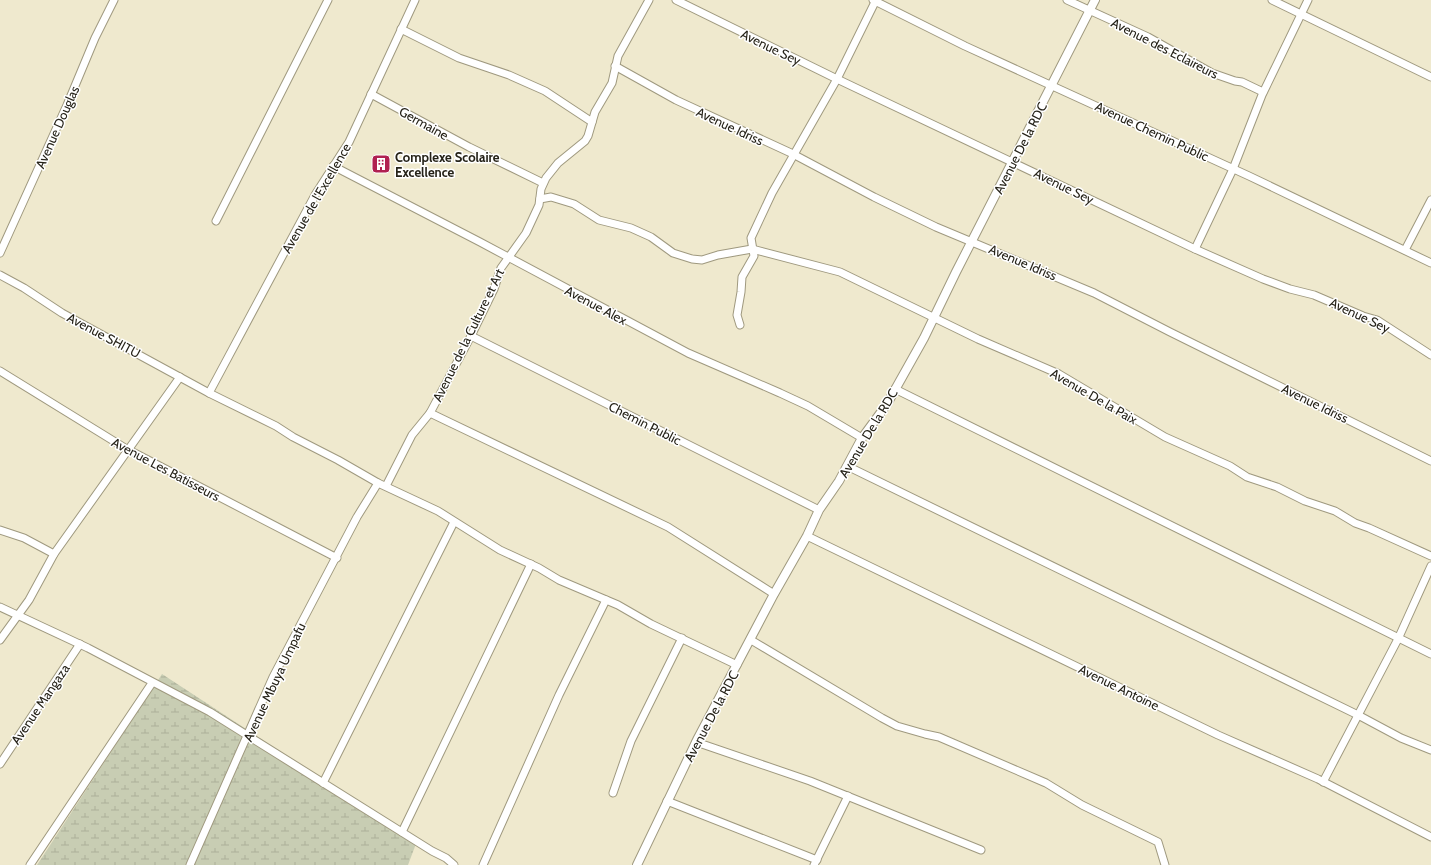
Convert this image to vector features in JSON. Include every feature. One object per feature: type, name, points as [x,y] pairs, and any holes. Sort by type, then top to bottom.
[{"type":"street","name":"Avenue Douglas","points":[[0,253],[67,106],[94,38],[114,0]]},
{"type":"street","points":[[216,221],[328,0]]},
{"type":"street","name":"Avenue de l'Excellence","points":[[209,392],[315,195],[349,142],[371,94],[376,88],[401,29],[416,0]]},
{"type":"street","name":"Avenue de la Culture et Art","points":[[386,486],[412,435],[430,413],[471,336],[494,288],[501,268],[526,233],[540,199],[539,194],[543,183],[558,163],[585,141],[590,132],[599,104],[612,83],[618,56],[649,0]]},
{"type":"street","name":"Avenue Sey","points":[[676,0],[837,79],[1195,249],[1263,279],[1290,289],[1314,295],[1377,320],[1431,355]]},
{"type":"street","points":[[740,325],[737,315],[742,276],[754,256],[751,238],[782,175],[795,156],[837,79],[875,0]]},
{"type":"street","name":"Avenue Chemin Public","points":[[875,0],[965,46],[1233,169],[1431,263]]},
{"type":"street","name":"Avenue des Eclaireurs","points":[[1067,0],[1148,37],[1212,73],[1242,82],[1263,92]]},
{"type":"street","name":"Avenue De la RDC","points":[[637,865],[696,742],[774,594],[808,536],[819,510],[839,481],[862,438],[887,404],[924,338],[972,241],[1014,162],[1096,0]]},
{"type":"street","points":[[1272,0],[1431,77]]},
{"type":"street","points":[[1195,249],[1233,169],[1263,92],[1308,0]]},
{"type":"street","points":[[401,29],[459,58],[509,75],[545,91],[592,122]]},
{"type":"street","name":"Avenue Idriss","points":[[615,66],[691,108],[795,156],[874,198],[936,227],[1094,293],[1431,461]]},
{"type":"street","name":"Germaine","points":[[371,94],[469,147],[543,183]]},
{"type":"street","name":"Avenue Alex","points":[[333,166],[688,354],[808,406],[862,438]]},
{"type":"street","points":[[540,199],[551,197],[574,204],[599,220],[631,228],[651,237],[674,253],[692,259],[702,260],[718,255],[752,249]]},
{"type":"street","points":[[1405,250],[1431,200]]},
{"type":"street","name":"Avenue De la Paix","points":[[752,249],[840,272],[934,318],[1059,374],[1165,437],[1230,466],[1247,477],[1277,487],[1305,501],[1335,511],[1355,523],[1431,556]]},
{"type":"street","name":"Avenue SHITU","points":[[0,275],[67,316],[180,377],[276,426],[293,437],[351,467],[378,483],[438,511],[500,550],[531,564],[559,580],[606,600],[737,665]]},
{"type":"street","name":"Chemin Public","points":[[471,336],[819,510]]},
{"type":"street","name":"Avenue Les Batisseurs","points":[[0,371],[128,449],[337,558]]},
{"type":"street","points":[[0,640],[29,600],[54,554],[180,377]]},
{"type":"street","points":[[895,389],[1431,654]]},
{"type":"street","points":[[430,413],[668,527],[774,594]]},
{"type":"street","points":[[847,466],[1358,715],[1396,736],[1431,750]]},
{"type":"street","name":"Avenue Mbuya Umpafu","points":[[190,865],[248,737],[273,677],[378,483]]},
{"type":"street","points":[[323,783],[454,522]]},
{"type":"street","points":[[0,530],[24,538],[54,554]]},
{"type":"street","name":"Avenue Antoine","points":[[808,536],[1218,735],[1323,782],[1431,837]]},
{"type":"street","points":[[402,832],[531,564]]},
{"type":"street","points":[[1323,782],[1398,639],[1431,566]]},
{"type":"street","points":[[483,865],[559,695],[606,600]]},
{"type":"street","points":[[0,607],[18,614],[80,644],[210,712],[402,832],[450,864]]},
{"type":"street","points":[[613,793],[631,741],[682,638]]},
{"type":"street","points":[[751,640],[897,726],[939,737],[1046,783],[1082,805],[1158,842],[1166,865]]},
{"type":"street","name":"Avenue Mangaza","points":[[0,764],[80,644]]},
{"type":"street","points":[[30,865],[152,683]]},
{"type":"street","points":[[696,742],[810,781],[981,850]]},
{"type":"street","points":[[667,801],[815,863],[848,796]]},
{"type":"green space","points":[[162,674],[417,841],[408,865],[37,865]]},
{"type":"place","name":"Complexe Scolaire Excellence","points":[[381,164]]}]
